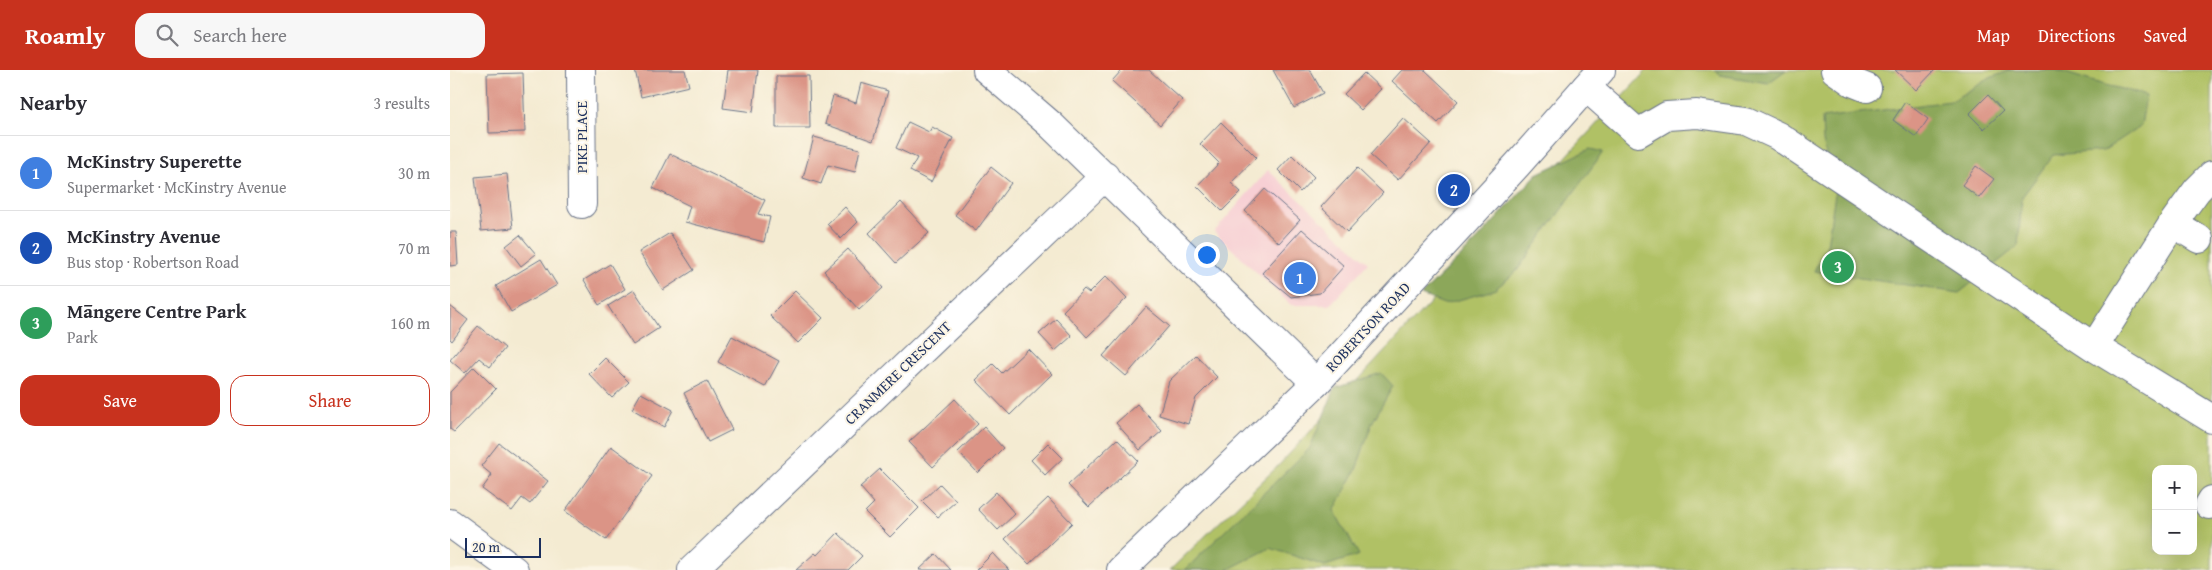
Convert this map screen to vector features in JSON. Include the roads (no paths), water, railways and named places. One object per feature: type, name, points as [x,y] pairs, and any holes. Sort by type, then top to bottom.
[{"type":"street","name":"PIKE PLACE","points":[[581,70],[582,204]]},
{"type":"street","points":[[987,70],[1051,125],[1316,383]]},
{"type":"street","points":[[1835,70],[1852,82],[1867,88]]},
{"type":"street","points":[[1593,79],[1638,133],[1667,116],[1698,114],[1746,121],[1778,136],[2094,347],[2212,420]]},
{"type":"street","name":"ROBERTSON ROAD","points":[[1121,570],[1316,383],[1517,165],[1593,79]]},
{"type":"street","points":[[2094,347],[2173,223],[2196,190],[2212,175]]},
{"type":"street","name":"CRANMERE CRESCENT","points":[[692,570],[1104,176]]},
{"type":"street","points":[[2173,223],[2199,239]]},
{"type":"street","points":[[450,523],[514,570]]},
{"type":"place","name":"McKinstry Avenue","points":[[1454,190]]},
{"type":"place","name":"Māngere Centre Park","points":[[1838,267]]},
{"type":"place","name":"McKinstry Superette","points":[[1300,278]]}]
